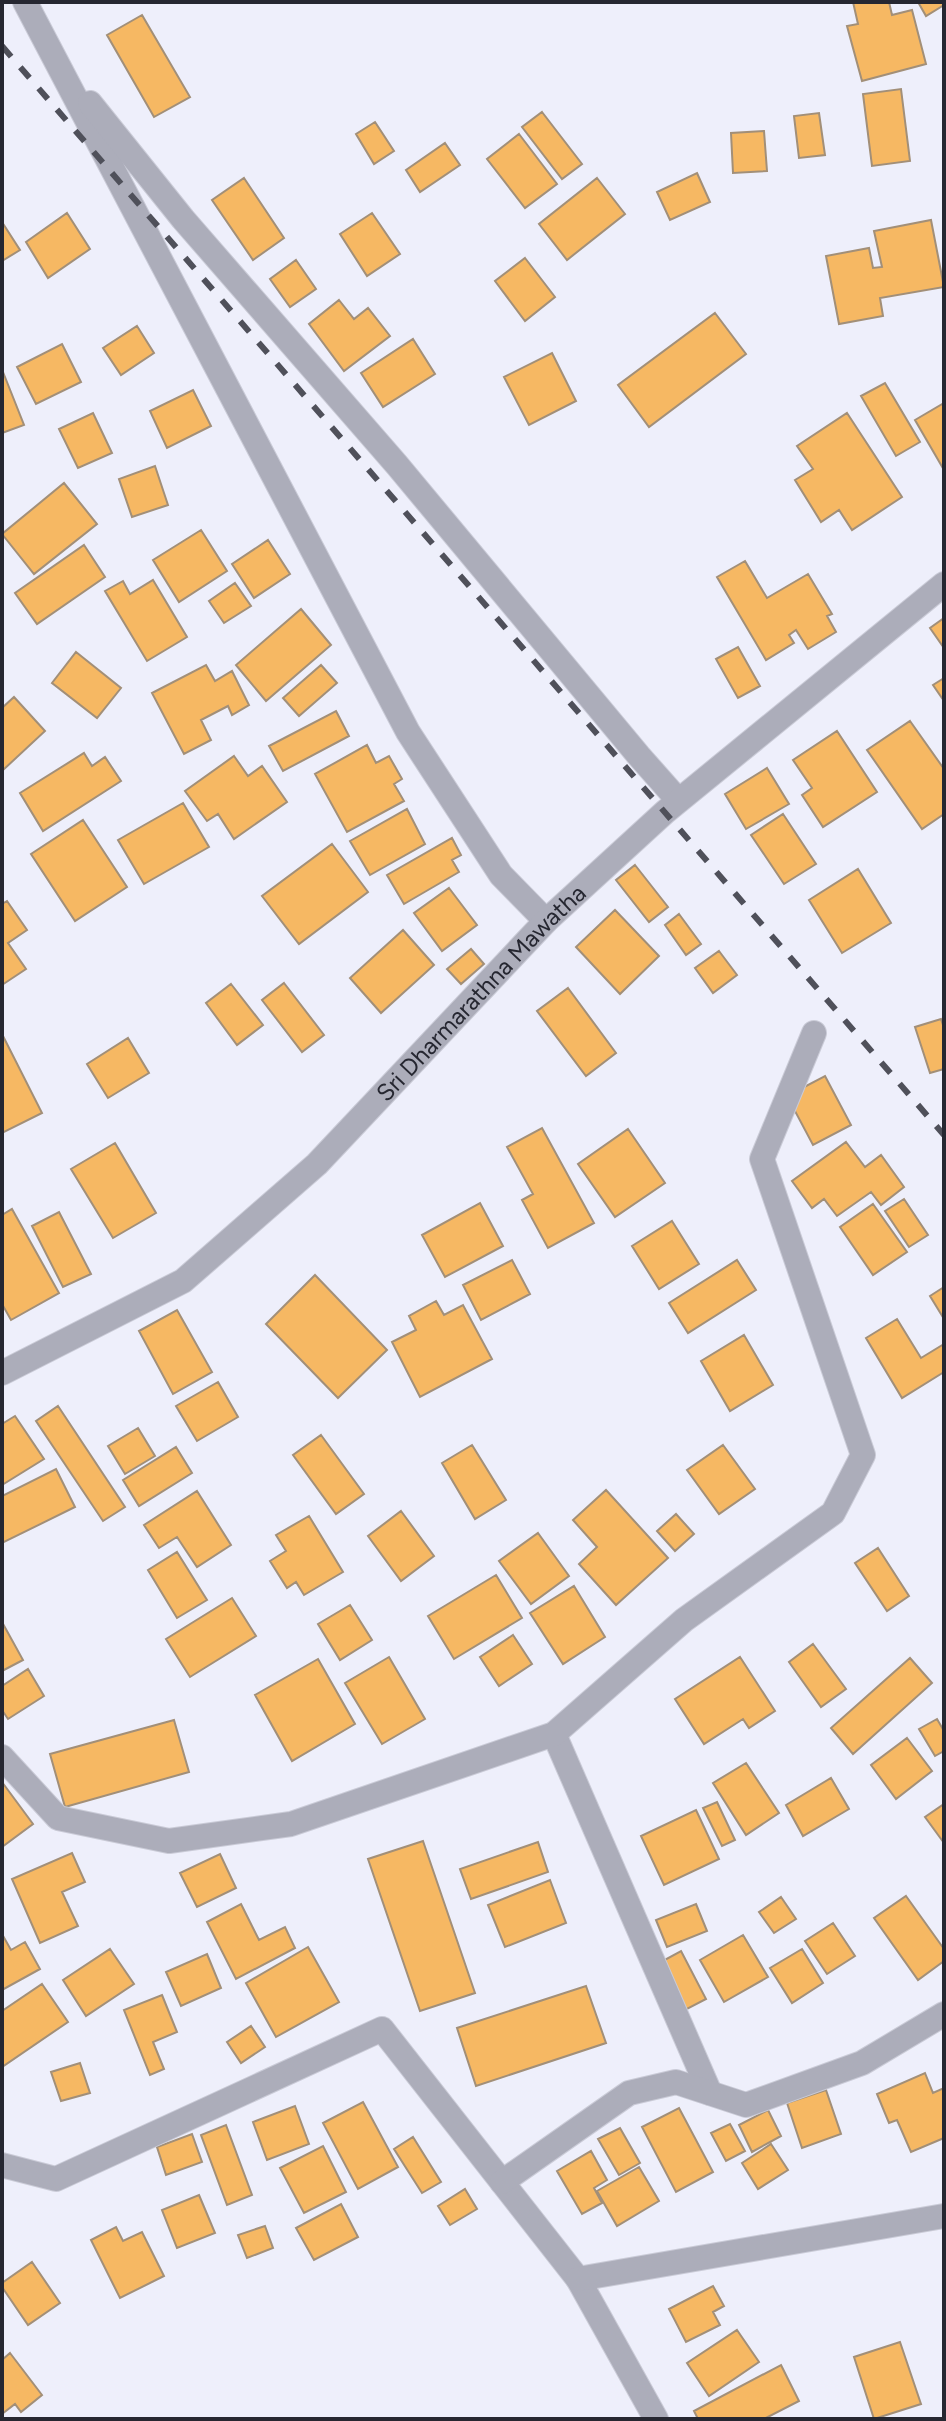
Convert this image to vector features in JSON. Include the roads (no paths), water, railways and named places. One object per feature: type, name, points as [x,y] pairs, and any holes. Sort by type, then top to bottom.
[{"type":"street","points":[[26,2],[76,85],[183,219],[397,465],[678,800]]},
{"type":"street","points":[[26,2],[408,732],[501,875],[546,921]]},
{"type":"street","name":"Sri Dharmarathna Mawatha","points":[[2,1373],[183,1281],[317,1164],[546,921],[678,800],[944,584]]},
{"type":"street","points":[[2,1757],[58,1818],[169,1841],[291,1824],[554,1734],[684,1620],[833,1513],[863,1455],[762,1159],[814,1033]]},
{"type":"street","points":[[554,1734],[710,2093]]},
{"type":"street","points":[[502,2182],[629,2093],[676,2082],[746,2105],[862,2063],[944,2014]]},
{"type":"street","points":[[2,2165],[56,2179],[382,2029],[578,2279],[656,2419]]},
{"type":"street","points":[[578,2279],[944,2216]]},
{"type":"railway","points":[[2,46],[944,1135]]}]
